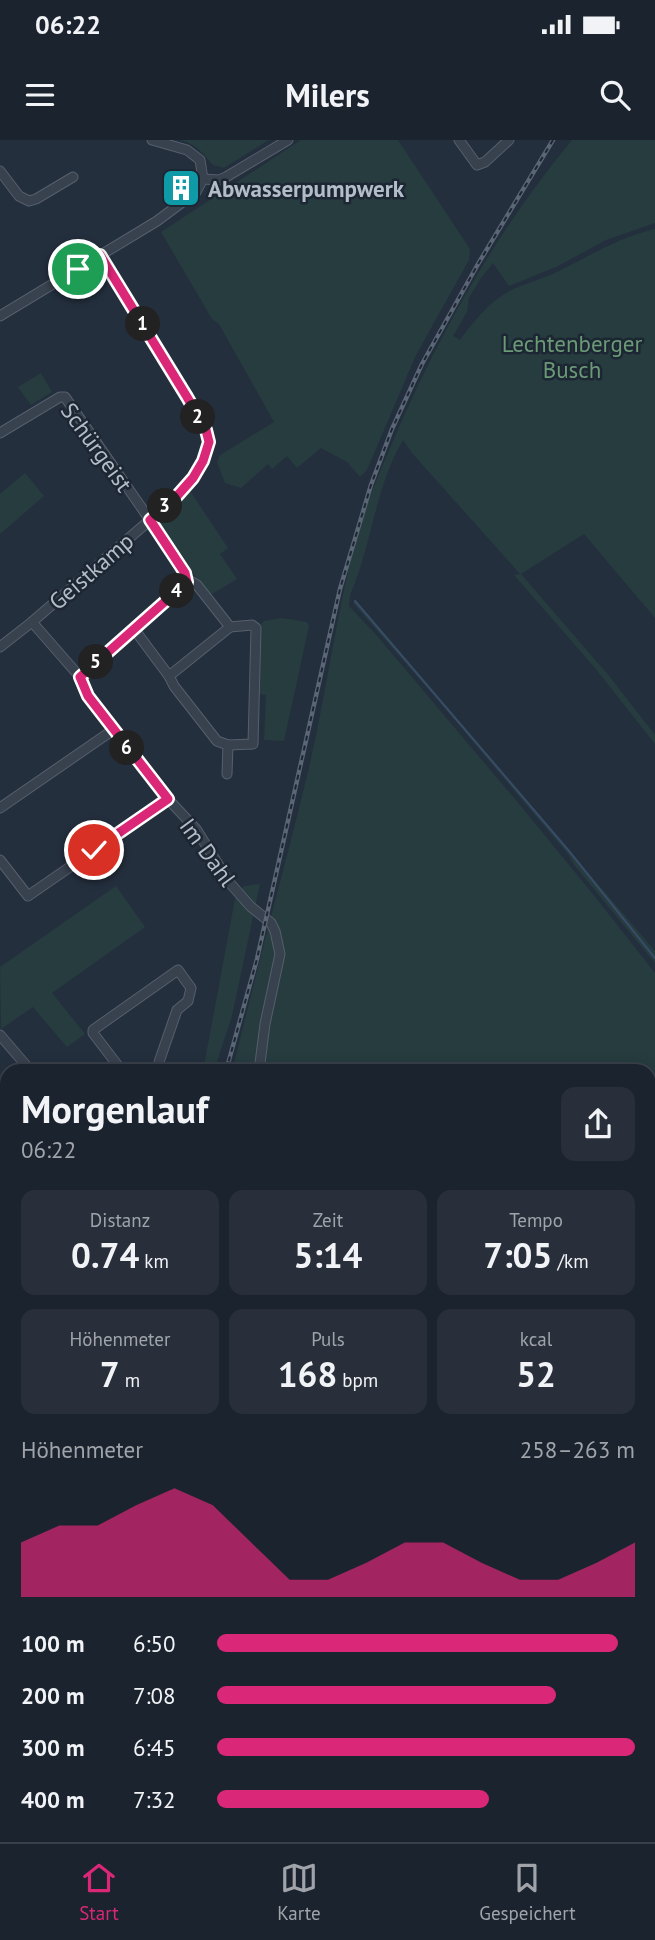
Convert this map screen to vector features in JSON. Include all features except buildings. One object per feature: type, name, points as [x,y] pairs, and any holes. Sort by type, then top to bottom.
[{"type":"street","points":[[0,316],[173,211],[196,192],[203,177],[200,160],[187,150],[152,140]]},
{"type":"street","points":[[203,177],[219,180],[226,177],[288,140]]},
{"type":"street","points":[[459,140],[477,165],[485,162],[509,140]]},
{"type":"street","points":[[0,171],[19,196],[29,201],[36,200],[73,177]]},
{"type":"street","points":[[100,255],[206,430],[209,442],[203,461],[193,478],[150,520],[187,579],[197,585],[230,627]]},
{"type":"street","name":"Schürgeist","points":[[0,433],[60,397],[65,397],[150,520]]},
{"type":"street","name":"Geistkamp","points":[[0,647],[150,520]]},
{"type":"street","points":[[80,677],[185,585],[187,579]]},
{"type":"street","name":"Geistkamp","points":[[32,622],[80,677]]},
{"type":"street","points":[[134,629],[217,741],[228,745],[253,744],[255,626],[230,627],[169,676]]},
{"type":"street","name":"Im Dahl","points":[[80,677],[88,696],[113,730],[168,799],[196,829],[229,882],[250,906],[271,923],[279,940],[281,954],[265,1024],[261,1064]]},
{"type":"street","points":[[0,808],[113,730]]},
{"type":"street","points":[[227,774],[228,745]]},
{"type":"street","points":[[0,860],[28,896],[168,799]]},
{"type":"street","points":[[116,1064],[96,1040],[93,1030],[178,970],[191,988],[188,1001],[177,1010],[159,1064]]},
{"type":"street","points":[[0,1035],[25,1064]]},
{"type":"green space","points":[[180,140],[269,140],[224,168],[213,165],[195,147]]},
{"type":"green space","points":[[301,140],[398,140],[470,249],[469,260],[416,355],[367,470],[360,477],[347,462],[321,448],[297,468],[287,456],[272,469],[268,464],[241,488],[225,483],[217,462],[220,455],[274,422],[219,324],[212,319],[161,232]]},
{"type":"green space","name":"Lechtenberger Busch","points":[[572,140],[655,140],[655,223],[606,240],[556,267],[509,286],[493,263],[469,298],[467,312],[453,336],[460,340],[486,309],[510,291],[555,273],[616,242],[655,229],[655,618],[584,534],[521,574],[610,677],[655,735],[655,744],[595,668],[514,575],[520,574],[403,440],[386,477],[349,606],[520,805],[655,973],[655,1064],[264,1064],[268,1028],[283,956],[278,931],[271,917],[310,763],[359,529],[404,416],[439,343],[500,238]]},
{"type":"green space","points":[[41,373],[52,392],[31,405],[18,387]]},
{"type":"green space","points":[[25,473],[44,496],[0,534],[0,494]]},
{"type":"green space","points":[[190,491],[228,548],[220,554],[237,579],[209,596],[159,524],[159,519]]},
{"type":"green space","points":[[355,599],[655,951],[655,963],[568,854],[353,603]]},
{"type":"green space","points":[[282,618],[307,622],[309,626],[284,741],[264,740],[266,695],[258,694],[261,624]]},
{"type":"green space","points":[[260,884],[232,1016],[216,1064],[204,1064],[235,899],[244,886]]},
{"type":"green space","points":[[116,886],[145,927],[52,993],[85,1034],[67,1047],[33,1007],[1,1029],[0,967]]},
{"type":"green space","points":[[268,928],[273,932],[278,955],[258,1064],[234,1064]]},
{"type":"waterway","points":[[355,601],[569,851],[655,958]]},
{"type":"railway","points":[[228,1064],[257,959],[340,589],[371,485],[392,429],[422,364],[478,264],[553,140]]},
{"type":"place","name":"Abwasserpumpwerk","points":[[181,188]]},
{"type":"route","points":[[78,269],[100,255],[187,397],[206,430],[209,442],[203,461],[193,478],[150,520],[185,573],[187,582],[80,677],[88,696],[168,799],[94,850]]}]
